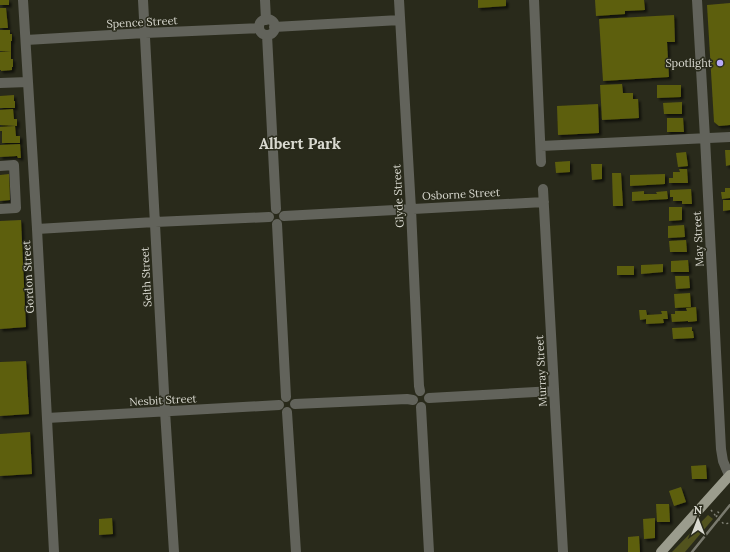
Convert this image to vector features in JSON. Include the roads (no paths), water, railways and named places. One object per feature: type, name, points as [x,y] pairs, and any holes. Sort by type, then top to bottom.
[{"type":"main road","points":[[661,552],[730,475]]},
{"type":"street","name":"Gordon Street","points":[[23,0],[54,552]]},
{"type":"street","name":"Selth Street","points":[[143,0],[174,552]]},
{"type":"street","points":[[265,0],[266,20]]},
{"type":"street","name":"Glyde Street","points":[[399,0],[420,391]]},
{"type":"street","points":[[534,0],[541,162]]},
{"type":"street","name":"May Street","points":[[697,0],[721,450],[723,461],[730,475]]},
{"type":"street","points":[[271,20],[274,24],[274,29],[272,33],[267,35],[263,34],[259,26],[262,21],[271,20]]},
{"type":"street","points":[[274,26],[400,20]]},
{"type":"street","name":"Spence Street","points":[[26,40],[259,28]]},
{"type":"street","points":[[267,35],[276,209]]},
{"type":"street","points":[[0,83],[28,82]]},
{"type":"street","points":[[541,146],[730,137]]},
{"type":"street","points":[[0,166],[14,165],[16,208],[0,210]]},
{"type":"street","name":"Murray Street","points":[[543,189],[563,552]]},
{"type":"street","name":"Osborne Street","points":[[284,216],[544,202]]},
{"type":"street","points":[[276,209],[280,209],[284,216],[284,220],[277,224],[270,221],[269,217],[272,210],[276,209]]},
{"type":"street","points":[[37,229],[269,217]]},
{"type":"street","points":[[277,224],[286,397]]},
{"type":"street","points":[[413,400],[416,393],[420,391],[425,392],[429,398]]},
{"type":"street","points":[[429,398],[554,391]]},
{"type":"street","points":[[286,397],[294,400],[295,404],[292,410],[287,412],[284,412],[279,405],[282,398],[286,397]]},
{"type":"street","points":[[421,407],[428,403],[429,398]]},
{"type":"street","points":[[295,404],[407,399],[413,400],[417,406],[421,407]]},
{"type":"street","name":"Nesbit Street","points":[[47,418],[279,405]]},
{"type":"street","points":[[421,407],[429,552]]},
{"type":"street","points":[[287,412],[296,552]]},
{"type":"railway","points":[[692,552],[730,505]]},
{"type":"place","name":"Spotlight","points":[[720,63]]},
{"type":"district","name":"Albert Park","points":[[300,144]]}]
